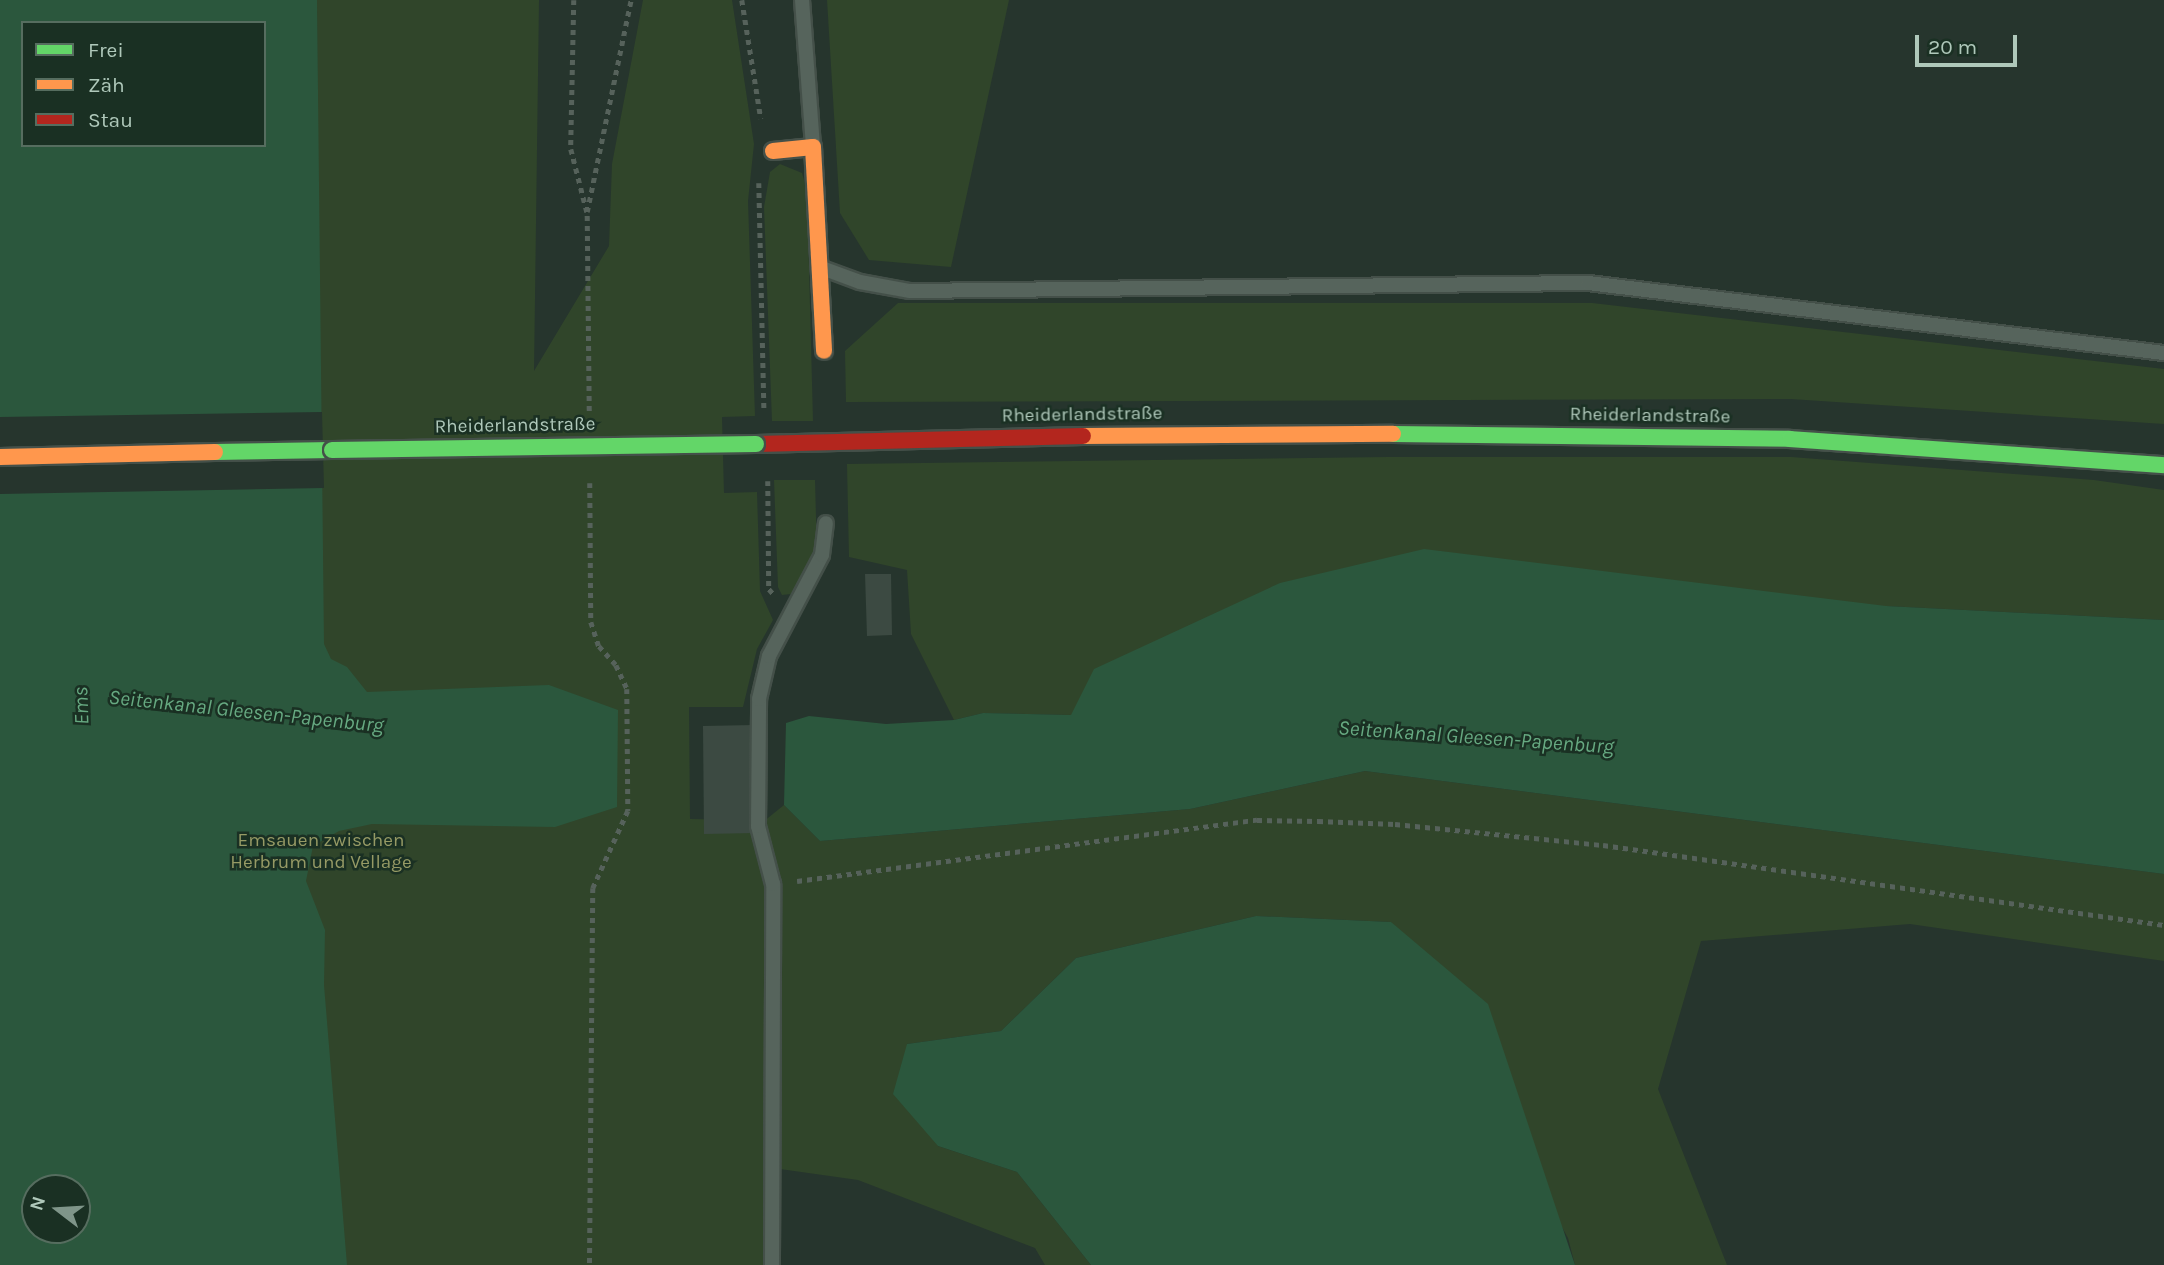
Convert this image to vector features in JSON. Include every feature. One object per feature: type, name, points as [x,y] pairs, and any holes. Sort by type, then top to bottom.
[{"type":"main road","points":[[773,151],[813,147],[824,351]]},
{"type":"main road","name":"Rheiderlandstraße","points":[[0,457],[762,444],[1227,432],[1790,439],[2164,465]]},
{"type":"lane","points":[[802,0],[813,147]]},
{"type":"lane","points":[[821,268],[860,282],[910,291],[1588,283],[2164,353]]},
{"type":"lane","points":[[772,1265],[773,884],[758,826],[759,699],[769,656],[822,555],[826,523]]},
{"type":"path","points":[[574,0],[571,149],[587,212]]},
{"type":"path","points":[[589,417],[587,212],[631,0]]},
{"type":"path","points":[[742,0],[762,128],[773,151],[760,171],[757,204],[764,413]]},
{"type":"path","points":[[762,444],[769,589],[791,615]]},
{"type":"path","points":[[590,472],[591,622],[599,646],[616,665],[628,689],[628,811],[593,888],[590,1265]]},
{"type":"path","points":[[773,884],[1257,820],[1395,824],[1603,845],[2164,925]]},
{"type":"green space","name":"Emsauen zwischen Herbrum und Vellage","points":[[317,0],[539,0],[534,371],[609,246],[612,164],[643,0],[732,0],[754,144],[748,201],[755,416],[722,417],[724,493],[757,492],[760,591],[773,620],[757,649],[743,707],[689,707],[690,819],[742,820],[758,826],[784,805],[820,841],[1190,809],[1365,771],[2164,874],[2164,961],[1910,924],[1701,941],[1658,1089],[1727,1265],[1575,1265],[1568,1238],[1391,922],[1256,916],[1076,958],[1001,1031],[907,1044],[938,1146],[1017,1172],[1091,1265],[1045,1265],[1035,1248],[858,1180],[773,1168],[772,1265],[0,1265],[0,517],[318,414]]},
{"type":"green space","points":[[827,0],[1009,0],[951,267],[869,260],[840,213]]},
{"type":"green space","points":[[780,164],[802,173],[807,190],[813,421],[772,421],[764,207],[770,172]]},
{"type":"green space","points":[[898,303],[1592,303],[2164,369],[2164,424],[1791,399],[846,402],[845,351]]},
{"type":"green space","points":[[1388,457],[1791,457],[2094,480],[2164,490],[2164,620],[1886,606],[1071,715],[983,713],[954,720],[911,634],[907,570],[849,557],[847,464]]},
{"type":"green space","points":[[774,480],[815,480],[817,554],[791,594],[782,595],[778,587]]},
{"type":"water","points":[[0,0],[317,0],[324,644],[331,659],[347,667],[367,692],[549,685],[618,710],[617,807],[555,827],[372,824],[339,831],[313,846],[306,881],[325,930],[324,985],[347,1265],[0,1265]]},
{"type":"water","name":"Seitenkanal Gleesen-Papenburg","points":[[1424,549],[1886,606],[2164,620],[2164,874],[1365,771],[1190,809],[820,841],[784,805],[786,723],[809,716],[886,724],[954,720],[983,713],[1071,715],[1094,669],[1280,583]]},
{"type":"water","points":[[1256,916],[1391,922],[1488,1004],[1575,1265],[1091,1265],[1017,1172],[938,1146],[893,1094],[907,1044],[1001,1031],[1076,958]]},
{"type":"pier","points":[[322,412],[324,488],[0,494],[0,417]]},
{"type":"building","points":[[865,574],[891,574],[892,635],[867,636]]},
{"type":"building","points":[[754,725],[755,833],[704,834],[703,726]]},
{"type":"traffic: fast","points":[[1393,434],[1790,439],[2164,465]]},
{"type":"traffic: fast","points":[[332,450],[756,444]]},
{"type":"traffic: fast","points":[[215,452],[332,450]]},
{"type":"traffic: slow","points":[[773,151],[813,147],[824,351]]},
{"type":"traffic: slow","points":[[1083,436],[1393,434]]},
{"type":"traffic: slow","points":[[0,457],[215,452]]},
{"type":"traffic: jam","points":[[756,444],[1083,436]]},
{"type":"water label","name":"Ems","points":[[81,706]]}]
